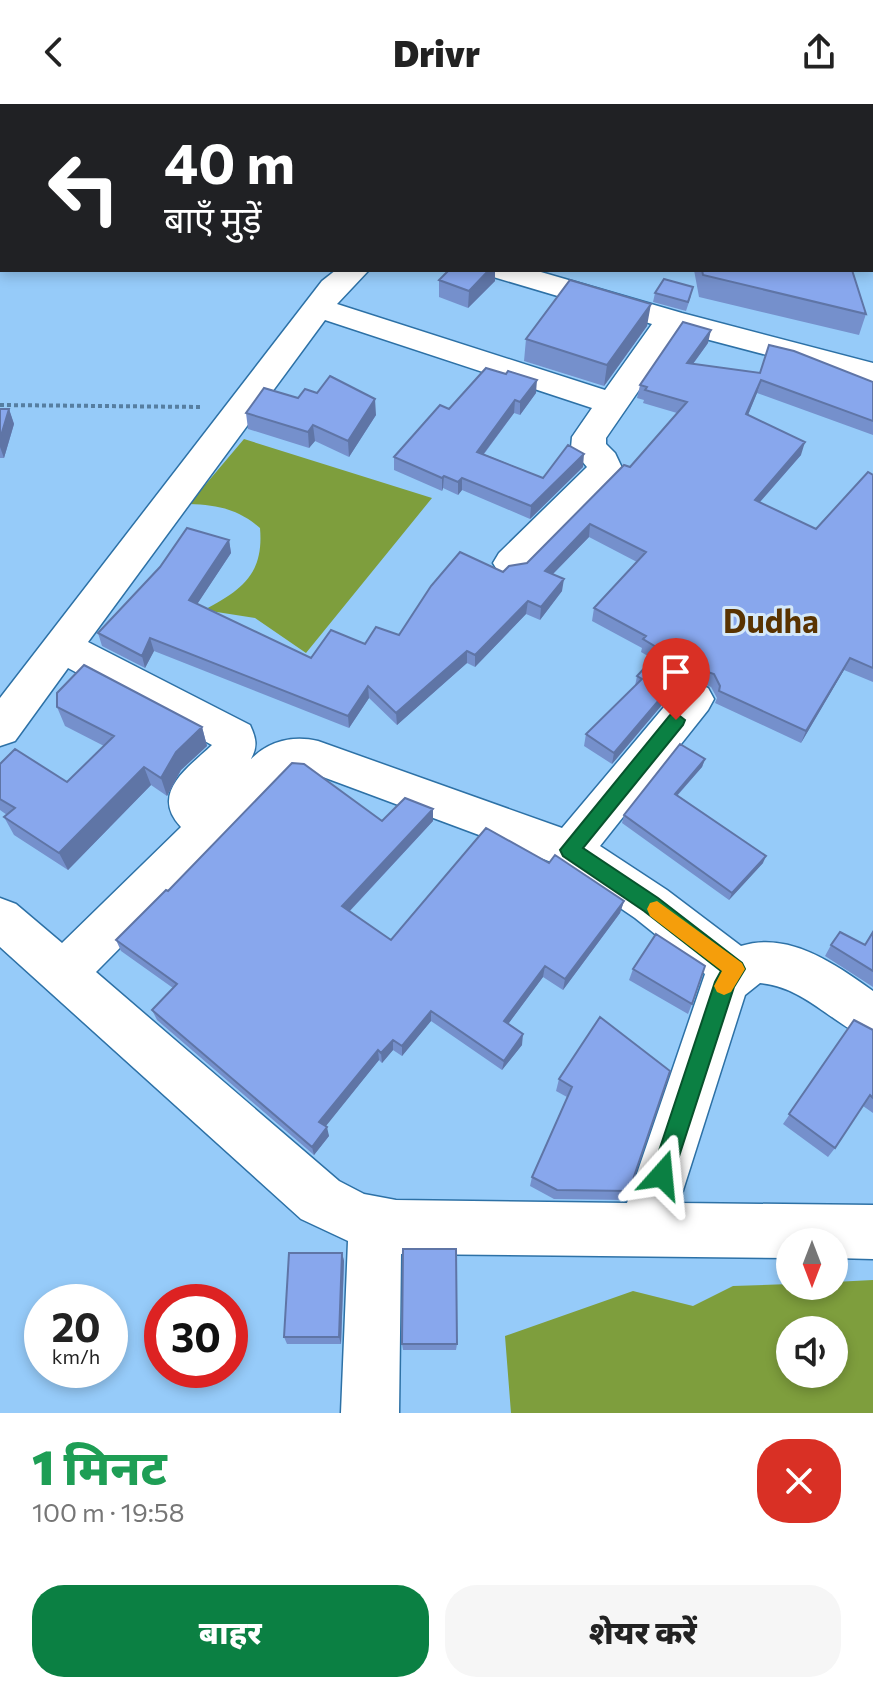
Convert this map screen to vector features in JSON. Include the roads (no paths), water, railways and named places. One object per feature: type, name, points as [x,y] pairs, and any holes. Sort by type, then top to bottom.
[{"type":"street","points":[[0,729],[333,288],[352,272]]},
{"type":"street","points":[[508,272],[671,320],[873,373]]},
{"type":"street","points":[[319,308],[614,404]]},
{"type":"street","points":[[512,563],[605,470],[603,461],[588,448],[587,443],[671,320]]},
{"type":"street","points":[[63,647],[235,737],[235,749],[188,796],[191,808],[209,826]]},
{"type":"street","points":[[570,850],[694,699]]},
{"type":"street","points":[[63,974],[275,762],[287,755],[301,754],[570,850],[651,904],[735,969]]},
{"type":"street","points":[[0,918],[320,1200],[359,1219],[408,1228],[873,1232]]},
{"type":"street","points":[[644,1230],[725,982],[735,969],[752,961],[788,964],[873,1018]]},
{"type":"street","points":[[370,1413],[375,1223]]},
{"type":"district","name":"Dudha","points":[[771,622]]}]
